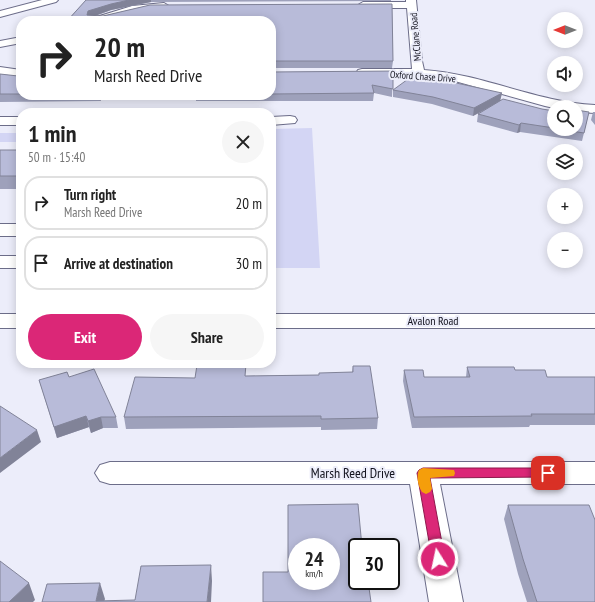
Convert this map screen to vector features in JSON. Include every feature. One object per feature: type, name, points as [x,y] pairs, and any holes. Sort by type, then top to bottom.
[{"type":"street","points":[[0,6],[23,0]]},
{"type":"street","points":[[0,14],[53,0]]},
{"type":"street","points":[[356,5],[412,2]]},
{"type":"street","name":"McClane Road","points":[[412,2],[416,61],[419,74]]},
{"type":"street","points":[[110,16],[132,9],[150,6],[174,6]]},
{"type":"street","points":[[0,44],[16,41]]},
{"type":"street","points":[[0,71],[16,73]]},
{"type":"street","name":"Oxford Chase Drive","points":[[349,74],[419,74],[462,78],[545,102],[595,109]]},
{"type":"street","points":[[276,120],[290,120]]},
{"type":"street","points":[[0,121],[16,121]]},
{"type":"street","points":[[0,230],[16,230]]},
{"type":"street","points":[[0,262],[16,262]]},
{"type":"street","points":[[0,321],[16,321]]},
{"type":"street","name":"Avalon Road","points":[[276,321],[595,321]]},
{"type":"street","name":"Marsh Reed Drive","points":[[110,473],[595,473]]},
{"type":"street","points":[[423,473],[446,602]]},
{"type":"shaded area","points":[[312,128],[320,268],[276,268],[276,129]]},
{"type":"shaded area","points":[[0,133],[16,133],[16,142],[0,142]]},
{"type":"building","points":[[86,0],[129,0],[88,11],[87,15],[103,16],[72,16]]},
{"type":"building","points":[[392,4],[393,61],[276,61],[276,16],[103,16],[150,5]]},
{"type":"building","points":[[393,71],[393,89],[372,85],[374,93],[276,94],[276,72]]},
{"type":"building","points":[[0,74],[16,76],[16,94],[0,94]]},
{"type":"building","points":[[415,74],[502,93],[474,108],[433,97],[393,90]]},
{"type":"building","points":[[503,99],[547,110],[547,127],[521,123],[519,125],[478,114]]},
{"type":"building","points":[[583,111],[589,112],[583,133]]},
{"type":"building","points":[[0,150],[16,150],[16,176],[0,176]]},
{"type":"building","points":[[353,366],[370,366],[378,418],[321,419],[321,416],[124,417],[135,377],[195,378],[197,368],[246,368],[245,376],[319,375],[319,373],[353,372]]},
{"type":"building","points":[[467,367],[514,367],[515,370],[545,370],[547,377],[595,377],[595,414],[414,417],[404,370],[423,370],[424,377],[470,377]]},
{"type":"building","points":[[94,369],[116,417],[101,417],[88,421],[86,416],[54,427],[39,380],[67,372],[69,377]]},
{"type":"building","points":[[0,406],[37,430],[0,458]]},
{"type":"building","points":[[358,504],[361,538],[348,538],[348,590],[369,590],[371,602],[263,602],[263,572],[288,572],[288,590],[340,590],[340,538],[288,538],[288,505]]},
{"type":"building","points":[[508,505],[589,505],[595,520],[595,602],[537,602]]},
{"type":"building","points":[[0,561],[29,583],[9,602],[0,602]]},
{"type":"building","points":[[211,565],[207,602],[42,602],[47,584],[100,583],[96,601],[135,600],[141,566]]},
{"type":"slow traffic","points":[[426,489],[423,473],[449,473]]},
{"type":"route","points":[[438,559],[423,473],[548,473]]}]
